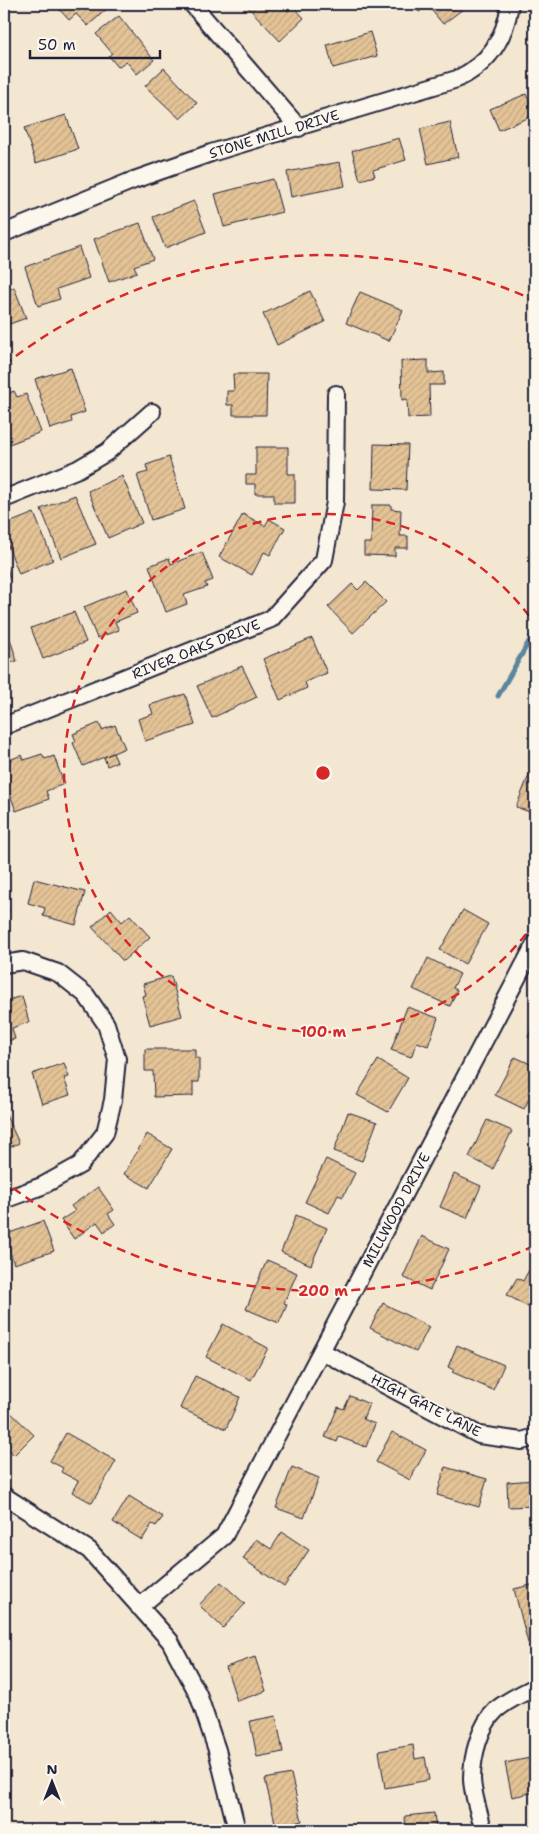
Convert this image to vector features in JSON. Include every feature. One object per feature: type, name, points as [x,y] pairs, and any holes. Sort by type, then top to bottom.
[{"type":"street","points":[[192,4],[300,128]]},
{"type":"street","name":"STONE MILL DRIVE","points":[[4,233],[134,180],[211,153],[300,128],[470,73],[483,63],[501,38],[508,21],[510,4]]},
{"type":"street","name":"RIVER OAKS DRIVE","points":[[4,726],[271,619],[324,560],[335,502],[336,394]]},
{"type":"street","points":[[4,498],[78,469],[108,452],[152,412]]},
{"type":"street","name":"MILLWOOD DRIVE","points":[[139,1607],[224,1536],[535,944]]},
{"type":"street","points":[[4,964],[23,961],[58,973],[86,995],[106,1024],[117,1059],[114,1100],[105,1133],[80,1165],[42,1186],[4,1200]]},
{"type":"street","name":"HIGH GATE LANE","points":[[322,1351],[479,1435],[522,1441],[535,1437]]},
{"type":"street","points":[[4,1496],[89,1550],[170,1641],[198,1694],[217,1750],[237,1830]]},
{"type":"street","points":[[483,1830],[472,1778],[475,1752],[483,1728],[494,1711],[509,1700],[535,1687]]},
{"type":"building","points":[[65,4],[112,4],[88,26],[76,14],[69,20],[59,9]]},
{"type":"building","points":[[252,4],[280,4],[288,11],[293,6],[304,18],[280,41],[248,7]]},
{"type":"building","points":[[412,4],[459,4],[463,9],[443,24],[428,6],[419,12]]},
{"type":"building","points":[[119,16],[154,60],[137,74],[126,61],[118,67],[109,56],[112,53],[96,34]]},
{"type":"building","points":[[370,32],[377,56],[333,68],[327,45]]},
{"type":"building","points":[[164,68],[197,103],[180,119],[145,86]]},
{"type":"building","points":[[526,94],[535,115],[499,130],[490,109]]},
{"type":"building","points":[[66,115],[78,149],[36,163],[24,128]]},
{"type":"building","points":[[450,122],[458,157],[428,164],[420,129]]},
{"type":"building","points":[[399,138],[406,160],[373,170],[375,176],[360,180],[352,151]]},
{"type":"building","points":[[340,162],[345,186],[291,197],[287,172]]},
{"type":"building","points":[[273,179],[282,212],[224,227],[215,194]]},
{"type":"building","points":[[194,201],[206,232],[165,248],[153,217]]},
{"type":"building","points":[[140,223],[153,259],[134,266],[137,272],[109,282],[94,239]]},
{"type":"building","points":[[79,247],[89,278],[57,289],[60,299],[38,306],[25,267]]},
{"type":"building","points":[[14,287],[26,318],[4,326],[4,289],[5,291]]},
{"type":"building","points":[[310,291],[325,322],[277,345],[263,314]]},
{"type":"building","points":[[360,292],[403,310],[389,341],[346,323]]},
{"type":"building","points":[[428,360],[428,373],[444,372],[444,385],[429,385],[430,417],[408,418],[407,399],[402,400],[401,361]]},
{"type":"building","points":[[71,368],[85,412],[71,417],[72,422],[50,429],[35,379]]},
{"type":"building","points":[[233,374],[267,374],[266,415],[233,415],[233,405],[227,405],[227,391],[234,391]]},
{"type":"building","points":[[14,391],[17,397],[26,394],[41,432],[4,446],[4,395]]},
{"type":"building","points":[[374,444],[408,445],[406,490],[373,489]]},
{"type":"building","points":[[256,447],[288,447],[288,474],[295,474],[295,503],[274,503],[274,494],[255,494],[255,484],[246,484],[246,475],[256,475]]},
{"type":"building","points":[[169,457],[185,509],[151,520],[137,475],[148,472],[146,465]]},
{"type":"building","points":[[122,476],[142,523],[108,538],[88,491]]},
{"type":"building","points":[[75,495],[96,544],[61,558],[41,509]]},
{"type":"building","points":[[372,505],[391,505],[391,509],[401,510],[400,536],[408,536],[408,548],[395,548],[395,556],[364,555],[364,543],[371,543]]},
{"type":"building","points":[[34,513],[53,560],[19,574],[4,536],[4,525]]},
{"type":"building","points":[[243,514],[265,526],[269,519],[285,528],[270,555],[264,552],[252,575],[219,557]]},
{"type":"building","points":[[202,552],[213,580],[205,583],[207,587],[184,595],[187,604],[166,612],[149,566],[169,558],[171,564]]},
{"type":"building","points":[[4,560],[10,577],[4,580]]},
{"type":"building","points":[[366,582],[386,602],[353,633],[328,607],[352,584],[358,590]]},
{"type":"building","points":[[127,589],[137,613],[115,622],[119,630],[97,638],[84,607]]},
{"type":"building","points":[[74,612],[86,642],[43,659],[31,628]]},
{"type":"building","points":[[312,638],[327,673],[305,682],[307,688],[280,700],[263,659]]},
{"type":"building","points":[[10,639],[17,661],[4,665],[4,641]]},
{"type":"building","points":[[242,666],[257,697],[212,718],[197,686]]},
{"type":"building","points":[[185,694],[195,725],[145,741],[138,719],[153,714],[150,705]]},
{"type":"building","points":[[99,723],[102,730],[115,725],[125,748],[83,766],[73,743],[76,741],[73,734]]},
{"type":"building","points":[[113,753],[117,762],[107,766],[104,757]]},
{"type":"building","points":[[42,754],[45,759],[54,756],[64,784],[46,791],[49,799],[16,811],[4,777],[4,762],[22,755],[24,760]]},
{"type":"building","points":[[533,765],[535,765],[535,814],[516,807]]},
{"type":"building","points":[[34,879],[85,892],[76,925],[43,916],[45,908],[28,903]]},
{"type":"building","points":[[4,892],[9,912],[4,913]]},
{"type":"building","points":[[111,909],[122,922],[130,915],[150,937],[123,961],[92,927]]},
{"type":"building","points":[[463,910],[488,924],[465,964],[440,950]]},
{"type":"building","points":[[428,958],[460,974],[453,988],[457,990],[450,1006],[413,989]]},
{"type":"building","points":[[171,976],[182,1016],[150,1025],[142,996],[146,995],[143,984]]},
{"type":"building","points":[[22,996],[29,1022],[12,1028],[15,1039],[4,1042],[4,998],[7,997],[8,1000]]},
{"type":"building","points":[[407,1007],[438,1018],[428,1046],[417,1042],[411,1057],[391,1050]]},
{"type":"building","points":[[535,1021],[535,1040],[528,1037]]},
{"type":"building","points":[[145,1049],[195,1049],[195,1058],[199,1058],[199,1082],[193,1082],[193,1096],[154,1097],[153,1071],[145,1071]]},
{"type":"building","points":[[515,1057],[535,1066],[535,1103],[529,1099],[524,1109],[495,1095]]},
{"type":"building","points":[[378,1060],[408,1078],[388,1112],[357,1095]]},
{"type":"building","points":[[64,1063],[69,1077],[64,1078],[70,1095],[42,1104],[32,1074]]},
{"type":"building","points":[[4,1111],[19,1143],[4,1150]]},
{"type":"building","points":[[348,1112],[377,1122],[362,1161],[334,1151]]},
{"type":"building","points":[[487,1120],[512,1131],[493,1169],[469,1157]]},
{"type":"building","points":[[147,1134],[172,1149],[149,1188],[124,1174]]},
{"type":"building","points":[[326,1159],[355,1173],[343,1197],[338,1195],[329,1213],[305,1202]]},
{"type":"building","points":[[454,1174],[481,1186],[467,1218],[440,1207]]},
{"type":"building","points":[[98,1187],[114,1210],[108,1214],[115,1224],[104,1232],[97,1222],[74,1239],[61,1220],[75,1211],[71,1206]]},
{"type":"building","points":[[296,1215],[327,1228],[311,1265],[281,1252]]},
{"type":"building","points":[[43,1221],[54,1251],[14,1264],[4,1235]]},
{"type":"building","points":[[422,1236],[449,1249],[430,1290],[403,1277]]},
{"type":"building","points":[[267,1260],[297,1273],[284,1303],[287,1305],[279,1323],[246,1309]]},
{"type":"building","points":[[529,1270],[535,1273],[535,1311],[507,1295],[517,1278],[523,1281]]},
{"type":"building","points":[[383,1303],[429,1327],[416,1352],[370,1328]]},
{"type":"building","points":[[223,1324],[268,1348],[251,1380],[206,1357]]},
{"type":"building","points":[[457,1345],[504,1365],[493,1390],[452,1372],[454,1370],[448,1367]]},
{"type":"building","points":[[195,1376],[240,1397],[226,1429],[180,1408]]},
{"type":"building","points":[[350,1396],[369,1404],[363,1419],[375,1424],[366,1447],[339,1437],[337,1442],[325,1437],[338,1407],[344,1409]]},
{"type":"building","points":[[6,1408],[34,1435],[14,1455],[4,1445],[4,1411]]},
{"type":"building","points":[[392,1432],[426,1450],[410,1480],[376,1462]]},
{"type":"building","points":[[66,1433],[116,1461],[92,1503],[72,1492],[78,1481],[61,1472],[63,1468],[50,1461]]},
{"type":"building","points":[[292,1467],[319,1478],[304,1518],[276,1508]]},
{"type":"building","points":[[445,1467],[487,1479],[479,1507],[437,1495]]},
{"type":"building","points":[[535,1480],[535,1506],[508,1507],[507,1482]]},
{"type":"building","points":[[129,1496],[163,1517],[156,1526],[152,1524],[142,1540],[113,1522]]},
{"type":"building","points":[[282,1532],[309,1550],[284,1587],[243,1559],[256,1539],[271,1549]]},
{"type":"building","points":[[221,1582],[245,1604],[223,1628],[199,1605]]},
{"type":"building","points":[[535,1584],[535,1641],[528,1643],[514,1589]]},
{"type":"building","points":[[255,1657],[266,1691],[237,1701],[226,1667]]},
{"type":"building","points":[[276,1716],[283,1752],[257,1757],[250,1721]]},
{"type":"building","points":[[413,1745],[415,1759],[425,1757],[429,1780],[385,1788],[379,1751]]},
{"type":"building","points":[[535,1757],[535,1792],[512,1797],[505,1763]]},
{"type":"building","points":[[291,1774],[302,1821],[276,1827],[265,1779]]},
{"type":"building","points":[[434,1813],[436,1830],[406,1830],[405,1816]]},
{"type":"building","points":[[535,1825],[535,1830],[521,1829]]},
{"type":"waterway","points":[[498,696],[535,631]]}]
